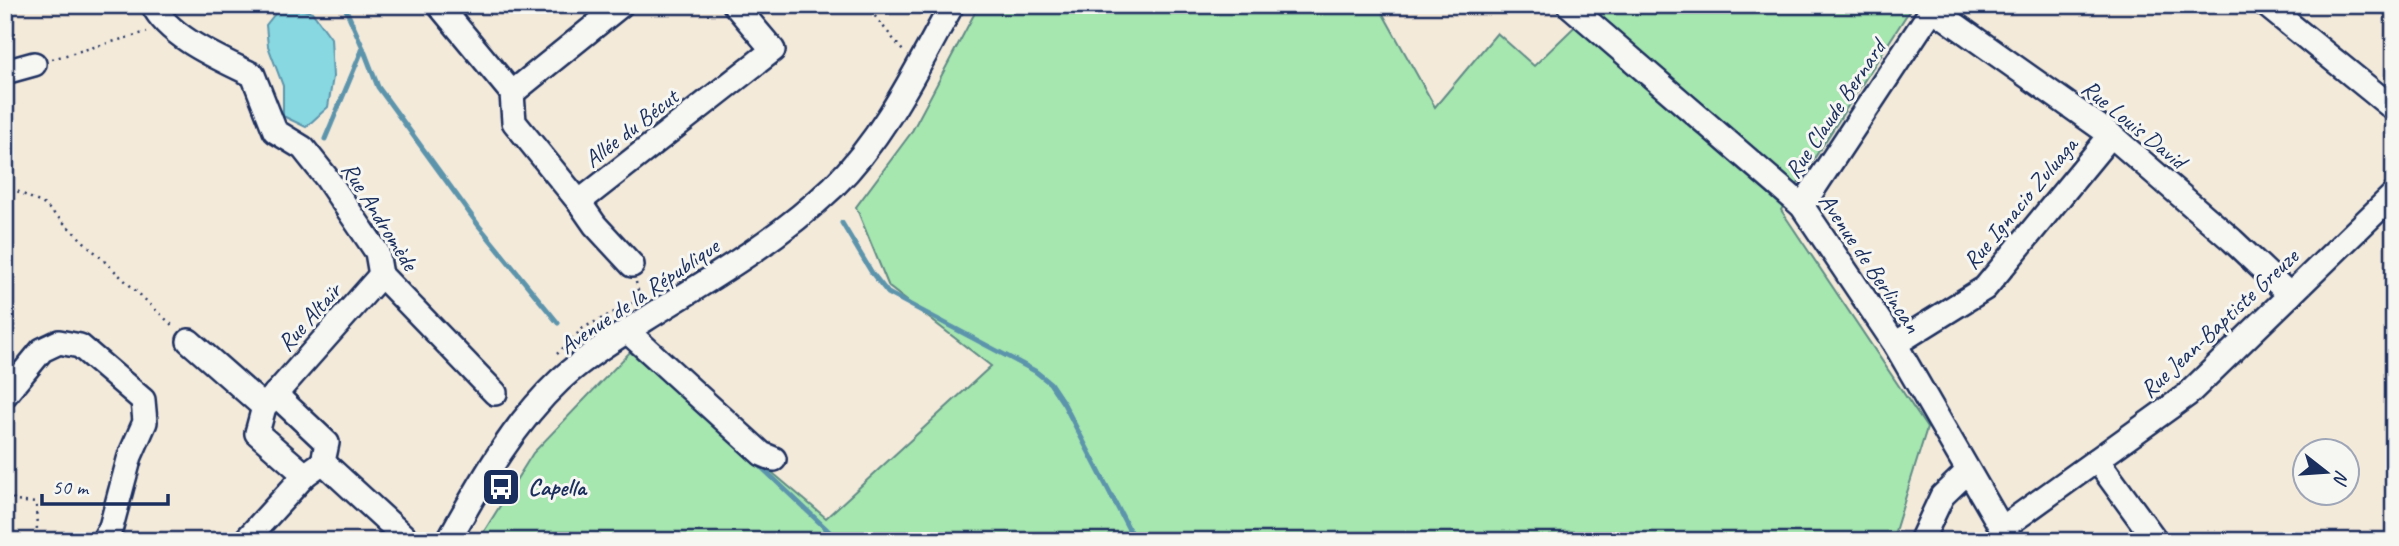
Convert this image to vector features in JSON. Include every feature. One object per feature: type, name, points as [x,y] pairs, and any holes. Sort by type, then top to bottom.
[{"type":"street","points":[[153,5],[158,15],[171,26]]},
{"type":"street","points":[[439,5],[512,93],[621,5]]},
{"type":"street","name":"Allée du Bécut","points":[[512,93],[514,122],[579,202],[773,50],[735,5]]},
{"type":"street","name":"Avenue de la République","points":[[448,541],[504,446],[521,423],[560,381],[627,331],[780,233],[853,166],[887,120],[952,5]]},
{"type":"street","name":"Avenue de Berlincan","points":[[1569,5],[1802,206],[1895,344],[2005,535]]},
{"type":"street","points":[[2266,5],[2394,109]]},
{"type":"street","name":"Rue Claude Bernard","points":[[1802,206],[1934,7]]},
{"type":"street","name":"Rue Louis David","points":[[1934,7],[2111,135],[2232,240],[2290,295]]},
{"type":"street","name":"Rue Andromède","points":[[171,26],[192,44],[253,75],[275,131],[303,148],[326,177],[377,252],[381,275],[495,393]]},
{"type":"street","points":[[5,72],[34,64]]},
{"type":"street","name":"Rue Ignacio Zuluaga","points":[[1895,344],[1985,288],[2111,135]]},
{"type":"street","name":"Rue Jean-Baptiste Greuze","points":[[2005,535],[2097,460],[2187,395],[2394,194]]},
{"type":"street","points":[[579,202],[595,225],[632,265]]},
{"type":"street","name":"Rue Altaïr","points":[[270,401],[381,275]]},
{"type":"street","points":[[627,331],[762,454],[774,459]]},
{"type":"street","points":[[189,341],[327,443],[314,468],[245,541]]},
{"type":"street","points":[[5,395],[42,350],[59,342],[80,346],[144,400],[145,422],[130,456],[111,527],[103,541]]},
{"type":"street","points":[[270,401],[257,433],[314,468],[409,541]]},
{"type":"street","points":[[2097,460],[2156,541]]},
{"type":"street","points":[[1921,541],[1942,496],[1967,472]]},
{"type":"path","points":[[866,5],[917,68]]},
{"type":"path","points":[[34,64],[171,26]]},
{"type":"path","points":[[5,185],[45,205],[189,341]]},
{"type":"path","points":[[5,486],[15,501],[36,503],[37,531],[34,541]]},
{"type":"green space","points":[[979,5],[1378,5],[1435,107],[1497,33],[1534,66],[1594,8],[1591,5],[1913,5],[1781,210],[1927,428],[1892,541],[478,541],[533,453],[630,352],[826,518],[991,366],[889,287],[856,207],[911,133]]},
{"type":"water","points":[[282,5],[312,12],[331,38],[333,77],[328,107],[306,127],[283,116],[283,86],[268,46],[266,25]]},
{"type":"waterway","points":[[325,139],[363,48],[344,5]]},
{"type":"waterway","points":[[363,48],[378,87],[479,226],[558,323]]},
{"type":"waterway","points":[[842,223],[872,273],[888,293],[1035,371],[1050,383],[1064,404],[1135,541]]},
{"type":"waterway","points":[[756,462],[839,541]]},
{"type":"place","name":"Capella","points":[[501,487]]}]
